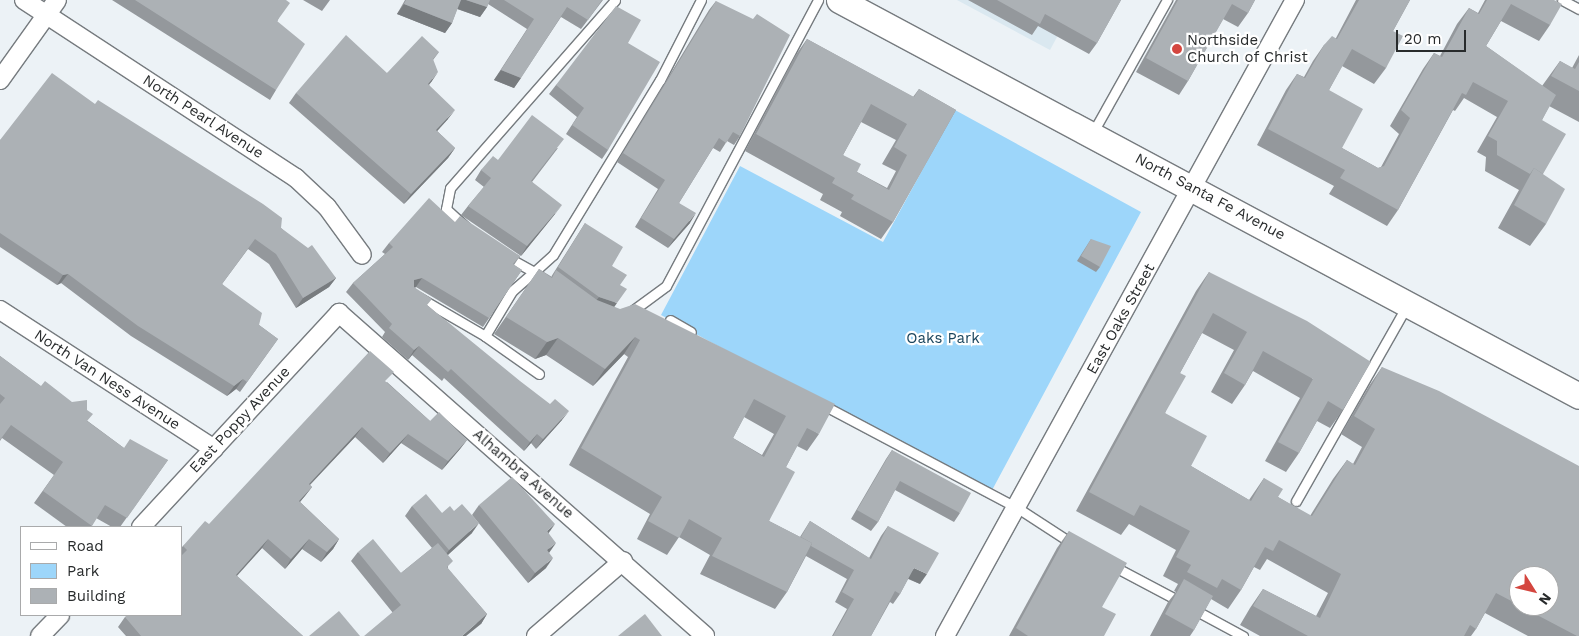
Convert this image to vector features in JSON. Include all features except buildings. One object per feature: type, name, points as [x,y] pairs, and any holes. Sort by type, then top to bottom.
[{"type":"main road","name":"North Santa Fe Avenue","points":[[838,0],[1092,134],[1579,396]]},
{"type":"street","name":"North Pearl Avenue","points":[[24,0],[296,178],[327,207],[362,255]]},
{"type":"street","points":[[0,80],[57,0]]},
{"type":"street","name":"East Oaks Street","points":[[945,636],[1295,0]]},
{"type":"street","name":"North Van Ness Avenue","points":[[0,310],[214,449]]},
{"type":"street","name":"East Poppy Avenue","points":[[142,526],[339,313]]},
{"type":"street","name":"Alhambra Avenue","points":[[339,313],[623,561],[705,636]]},
{"type":"street","points":[[536,636],[623,561]]},
{"type":"street","points":[[40,636],[59,616]]},
{"type":"lane","points":[[473,232],[446,209],[450,188],[616,0]]},
{"type":"lane","points":[[485,336],[512,292],[553,256],[580,214],[701,0]]},
{"type":"lane","points":[[618,317],[653,300],[666,286],[818,0]]},
{"type":"lane","points":[[1092,134],[1167,0]]},
{"type":"lane","points":[[1562,0],[1579,9]]},
{"type":"lane","points":[[497,249],[534,272],[544,281]]},
{"type":"lane","points":[[413,293],[485,336],[539,374]]},
{"type":"lane","points":[[1296,501],[1408,304]]},
{"type":"lane","points":[[670,320],[702,339]]},
{"type":"lane","points":[[810,398],[1016,507],[1087,552]]},
{"type":"lane","points":[[1104,561],[1243,636]]},
{"type":"shaded area","points":[[957,0],[1077,0],[1050,50]]},
{"type":"green space","name":"Oaks Park","points":[[955,110],[1141,212],[990,494],[661,315],[740,166],[883,242]]},
{"type":"place","name":"Northside Church of Christ","points":[[1177,49]]}]
